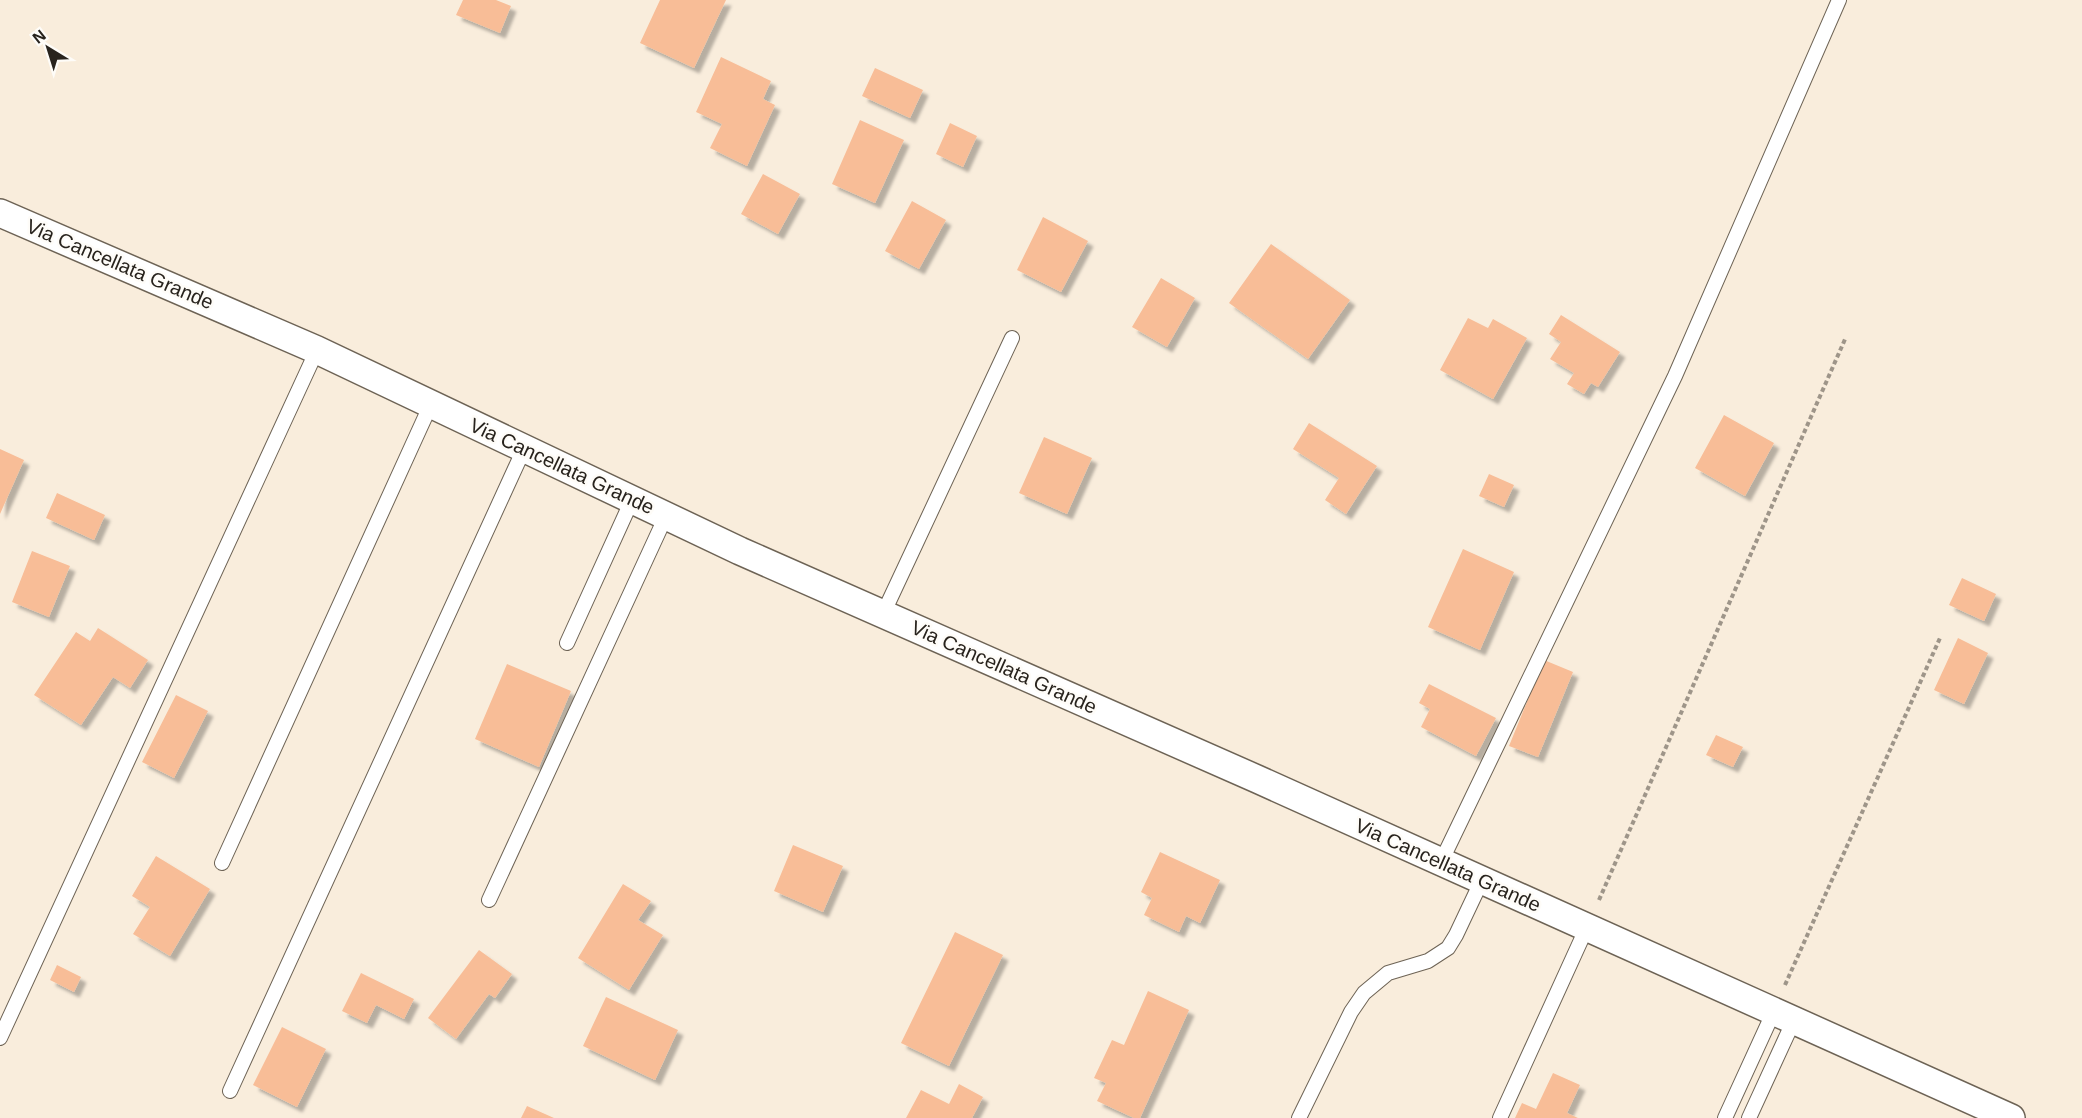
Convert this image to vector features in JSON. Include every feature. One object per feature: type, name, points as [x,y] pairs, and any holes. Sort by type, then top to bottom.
[{"type":"street","name":"Via Cancellata Grande","points":[[0,213],[317,350],[740,551],[1482,880],[2011,1118]]},
{"type":"lane","points":[[1441,862],[1675,376],[1839,0]]},
{"type":"lane","points":[[883,614],[1012,338]]},
{"type":"lane","points":[[0,1038],[317,350]]},
{"type":"lane","points":[[222,863],[432,404]]},
{"type":"lane","points":[[230,1090],[524,449]]},
{"type":"lane","points":[[567,643],[632,500]]},
{"type":"lane","points":[[489,900],[666,516]]},
{"type":"lane","points":[[1299,1118],[1352,1012],[1364,993],[1388,973],[1428,961],[1448,948],[1482,880]]},
{"type":"lane","points":[[1500,1118],[1587,927]]},
{"type":"lane","points":[[1725,1118],[1784,1016]]},
{"type":"lane","points":[[1749,1118],[1784,1016]]},
{"type":"path","points":[[1587,927],[1846,338]]},
{"type":"path","points":[[1784,1016],[1940,638]]},
{"type":"building","points":[[463,0],[496,0],[511,6],[500,33],[456,15]]},
{"type":"building","points":[[660,0],[726,0],[694,68],[640,43]]},
{"type":"building","points":[[721,57],[771,81],[763,99],[775,105],[747,166],[710,148],[722,124],[696,112]]},
{"type":"building","points":[[875,68],[923,90],[910,118],[862,96]]},
{"type":"building","points":[[860,120],[904,140],[875,203],[832,184]]},
{"type":"building","points":[[950,123],[977,136],[963,167],[936,154]]},
{"type":"building","points":[[763,174],[800,194],[778,234],[741,214]]},
{"type":"building","points":[[912,201],[946,220],[919,269],[885,251]]},
{"type":"building","points":[[1043,217],[1088,241],[1061,292],[1017,270]]},
{"type":"building","points":[[1271,244],[1350,300],[1308,359],[1229,303]]},
{"type":"building","points":[[1161,278],[1195,298],[1167,347],[1132,327]]},
{"type":"building","points":[[1561,315],[1620,352],[1598,387],[1591,383],[1584,394],[1567,384],[1574,373],[1550,359],[1561,342],[1549,334]]},
{"type":"building","points":[[1468,318],[1488,328],[1493,319],[1527,338],[1493,399],[1440,370]]},
{"type":"building","points":[[1724,415],[1774,443],[1745,496],[1695,468]]},
{"type":"building","points":[[1309,423],[1377,466],[1346,514],[1325,500],[1339,478],[1293,449]]},
{"type":"building","points":[[1044,437],[1092,458],[1067,514],[1019,493]]},
{"type":"building","points":[[0,449],[24,460],[0,514]]},
{"type":"building","points":[[1489,474],[1514,485],[1504,507],[1479,496]]},
{"type":"building","points":[[57,493],[105,515],[94,540],[46,518]]},
{"type":"building","points":[[1463,549],[1514,572],[1480,650],[1428,627]]},
{"type":"building","points":[[32,551],[70,566],[49,617],[12,602]]},
{"type":"building","points":[[1962,578],[1996,594],[1984,621],[1949,605]]},
{"type":"building","points":[[98,628],[148,660],[130,688],[113,677],[81,725],[34,695],[76,632],[90,641]]},
{"type":"building","points":[[1958,638],[1988,653],[1964,704],[1934,690]]},
{"type":"building","points":[[1544,660],[1573,672],[1538,757],[1509,746]]},
{"type":"building","points":[[507,664],[571,691],[539,767],[475,739]]},
{"type":"building","points":[[1429,684],[1496,718],[1476,756],[1421,727],[1430,709],[1419,703]]},
{"type":"building","points":[[176,695],[208,711],[174,778],[142,762]]},
{"type":"building","points":[[1716,735],[1743,747],[1733,767],[1706,755]]},
{"type":"building","points":[[793,845],[843,866],[823,912],[774,891]]},
{"type":"building","points":[[1160,852],[1220,880],[1200,923],[1186,916],[1179,932],[1144,915],[1152,898],[1141,892]]},
{"type":"building","points":[[156,856],[210,889],[170,956],[133,934],[150,907],[132,896]]},
{"type":"building","points":[[623,884],[651,901],[638,920],[663,935],[629,990],[578,958]]},
{"type":"building","points":[[955,932],[1003,955],[949,1066],[901,1043]]},
{"type":"building","points":[[479,950],[512,974],[495,998],[489,994],[456,1039],[428,1018]]},
{"type":"building","points":[[57,965],[81,977],[74,992],[50,980]]},
{"type":"building","points":[[361,973],[414,999],[404,1019],[376,1005],[367,1023],[342,1011]]},
{"type":"building","points":[[1148,991],[1189,1010],[1140,1118],[1134,1118],[1097,1101],[1106,1083],[1094,1078],[1112,1040],[1124,1045]]},
{"type":"building","points":[[606,997],[678,1030],[655,1080],[583,1046]]},
{"type":"building","points":[[282,1027],[326,1049],[297,1107],[253,1085]]},
{"type":"building","points":[[1553,1073],[1580,1085],[1567,1113],[1578,1118],[1515,1118],[1522,1103],[1536,1109]]},
{"type":"building","points":[[959,1084],[983,1097],[972,1118],[906,1118],[921,1090],[949,1104]]},
{"type":"building","points":[[527,1106],[554,1118],[521,1118]]}]
